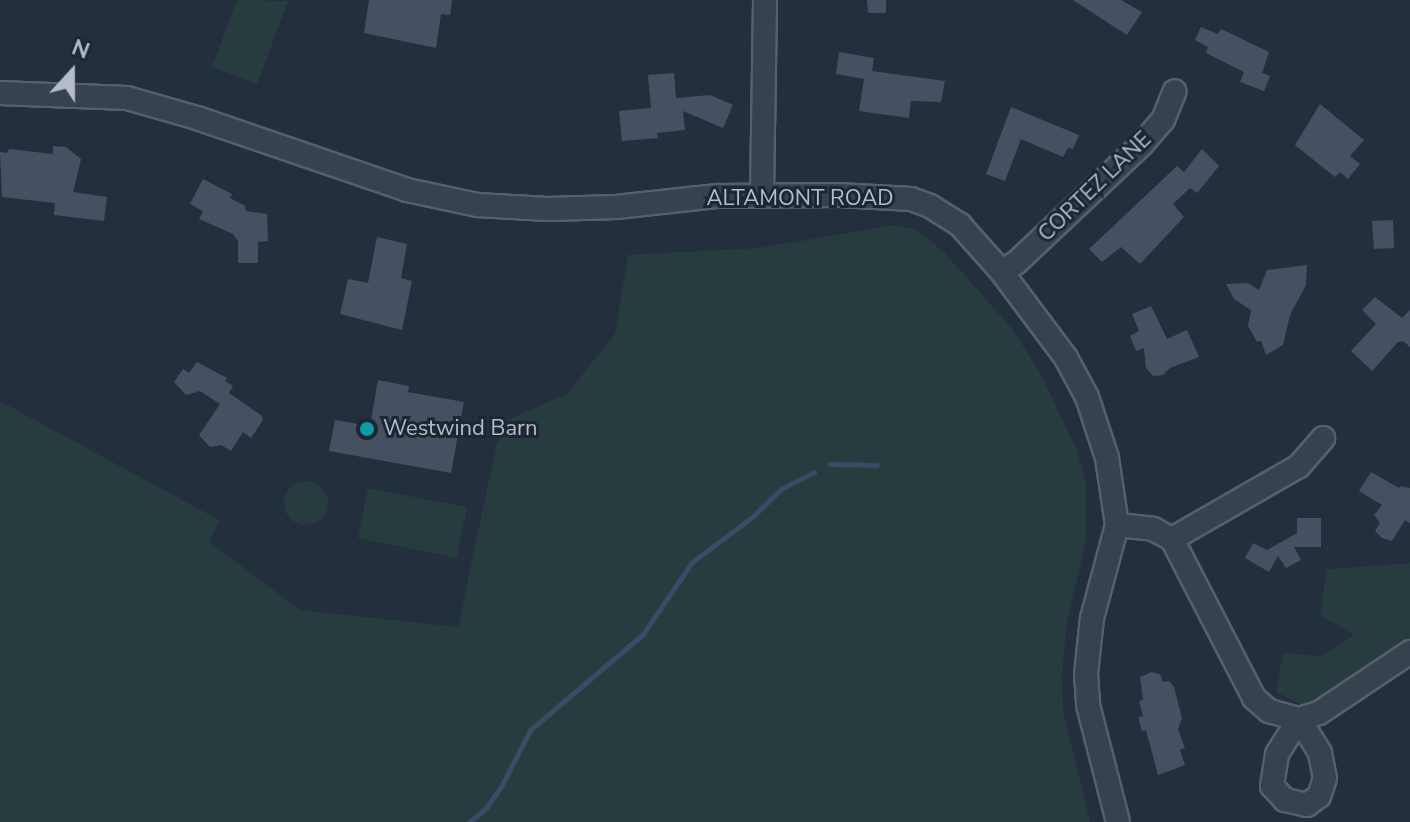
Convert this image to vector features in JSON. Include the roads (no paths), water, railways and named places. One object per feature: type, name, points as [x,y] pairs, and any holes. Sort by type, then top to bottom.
[{"type":"street","points":[[762,194],[765,0]]},
{"type":"street","name":"CORTEZ LANE","points":[[1001,271],[1017,262],[1142,144],[1163,120],[1175,91]]},
{"type":"street","name":"ALTAMONT ROAD","points":[[0,93],[99,95],[138,101],[407,190],[477,205],[548,209],[616,207],[762,194],[911,199],[960,225],[1001,271],[1066,358],[1087,397],[1113,482],[1117,525],[1092,618],[1086,674],[1088,705],[1118,822]]},
{"type":"street","points":[[1172,539],[1299,466],[1323,438]]},
{"type":"street","points":[[1117,525],[1153,529],[1172,539],[1254,698],[1269,711],[1299,719],[1319,713],[1410,652]]},
{"type":"waterway","points":[[830,464],[877,465]]},
{"type":"waterway","points":[[469,822],[486,808],[502,785],[530,730],[643,634],[692,562],[751,518],[781,489],[814,472]]},
{"type":"place","name":"Westwind Barn","points":[[367,429]]}]
